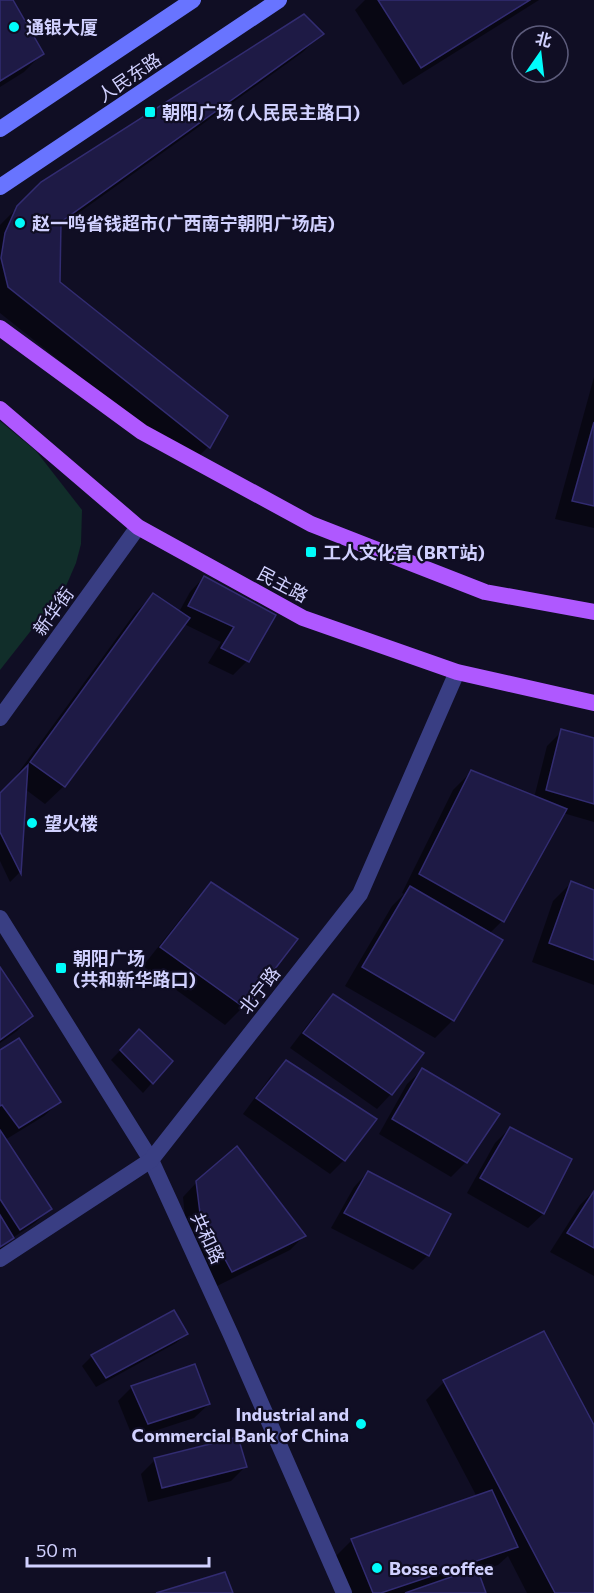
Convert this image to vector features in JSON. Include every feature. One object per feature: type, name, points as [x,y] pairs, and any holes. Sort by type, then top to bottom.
[{"type":"main road","name":"人民东路","points":[[0,129],[192,0]]},
{"type":"main road","name":"人民东路","points":[[0,187],[279,0]]},
{"type":"main road","points":[[0,328],[142,432],[311,524],[485,592],[594,612]]},
{"type":"main road","name":"民主路","points":[[0,409],[138,527],[303,618],[457,672],[594,703]]},
{"type":"street","name":"新华街","points":[[0,717],[138,527]]},
{"type":"street","name":"北宁路","points":[[0,1259],[151,1160],[360,894],[457,672]]},
{"type":"street","name":"共和路","points":[[0,918],[151,1160],[231,1335],[344,1593]]},
{"type":"green space","points":[[0,421],[36,451],[82,510],[81,544],[66,586],[0,670]]},
{"type":"building","name":"通银大厦","points":[[0,0],[13,0],[44,54],[0,81]]},
{"type":"building","points":[[378,0],[530,0],[421,68]]},
{"type":"building","points":[[304,14],[324,34],[61,222],[60,282],[228,416],[210,448],[8,287],[1,258],[5,233],[17,206],[41,182]]},
{"type":"building","points":[[594,422],[594,506],[572,501]]},
{"type":"building","points":[[204,576],[276,615],[249,662],[221,648],[234,627],[188,606]]},
{"type":"building","points":[[153,593],[190,618],[65,787],[30,762]]},
{"type":"building","points":[[561,729],[594,738],[594,804],[546,790]]},
{"type":"building","points":[[28,765],[21,874],[0,832],[0,793]]},
{"type":"building","points":[[471,770],[567,809],[504,922],[419,874]]},
{"type":"building","points":[[571,881],[594,890],[594,960],[549,943]]},
{"type":"building","points":[[211,882],[298,939],[245,1008],[160,947]]},
{"type":"building","points":[[410,886],[503,940],[454,1021],[362,967]]},
{"type":"building","points":[[0,967],[33,1016],[0,1040]]},
{"type":"building","points":[[333,994],[424,1053],[392,1095],[303,1033]]},
{"type":"building","points":[[139,1029],[173,1061],[153,1084],[120,1050]]},
{"type":"building","points":[[19,1038],[61,1102],[19,1128],[2,1105],[0,1106],[0,1050]]},
{"type":"building","points":[[286,1060],[377,1119],[345,1161],[256,1098]]},
{"type":"building","points":[[422,1068],[500,1114],[467,1163],[392,1119]]},
{"type":"building","points":[[510,1127],[572,1159],[544,1214],[480,1178]]},
{"type":"building","points":[[0,1130],[52,1209],[20,1230],[0,1199]]},
{"type":"building","points":[[237,1146],[306,1236],[232,1272],[200,1213],[196,1181]]},
{"type":"building","points":[[368,1171],[451,1214],[429,1256],[344,1213]]},
{"type":"building","points":[[594,1191],[594,1248],[567,1233]]},
{"type":"building","points":[[0,1215],[14,1238],[0,1247]]},
{"type":"building","points":[[174,1310],[188,1334],[106,1378],[91,1355]]},
{"type":"building","points":[[544,1331],[594,1425],[594,1593],[555,1593],[443,1380]]},
{"type":"building","points":[[195,1364],[210,1404],[148,1424],[131,1386]]},
{"type":"building","points":[[238,1437],[247,1467],[162,1488],[154,1458]]},
{"type":"building","points":[[492,1490],[518,1547],[381,1593],[373,1593],[351,1539]]},
{"type":"building","points":[[477,1568],[486,1593],[405,1593]]},
{"type":"building","points":[[225,1572],[233,1593],[156,1593]]},
{"type":"place","name":"通银大厦","points":[[14,27]]},
{"type":"place","name":"朝阳广场 (人民民主路口)","points":[[150,112]]},
{"type":"place","name":"赵一鸣省钱超市(广西南宁朝阳广场店)","points":[[20,223]]},
{"type":"place","name":"工人文化宫 (BRT站)","points":[[311,552]]},
{"type":"place","name":"望火楼","points":[[32,823]]},
{"type":"place","name":"朝阳广场 (共和新华路口)","points":[[61,968]]},
{"type":"place","name":"Industrial and Commercial Bank of China","points":[[361,1424]]},
{"type":"place","name":"Bosse coffee","points":[[377,1568]]}]
